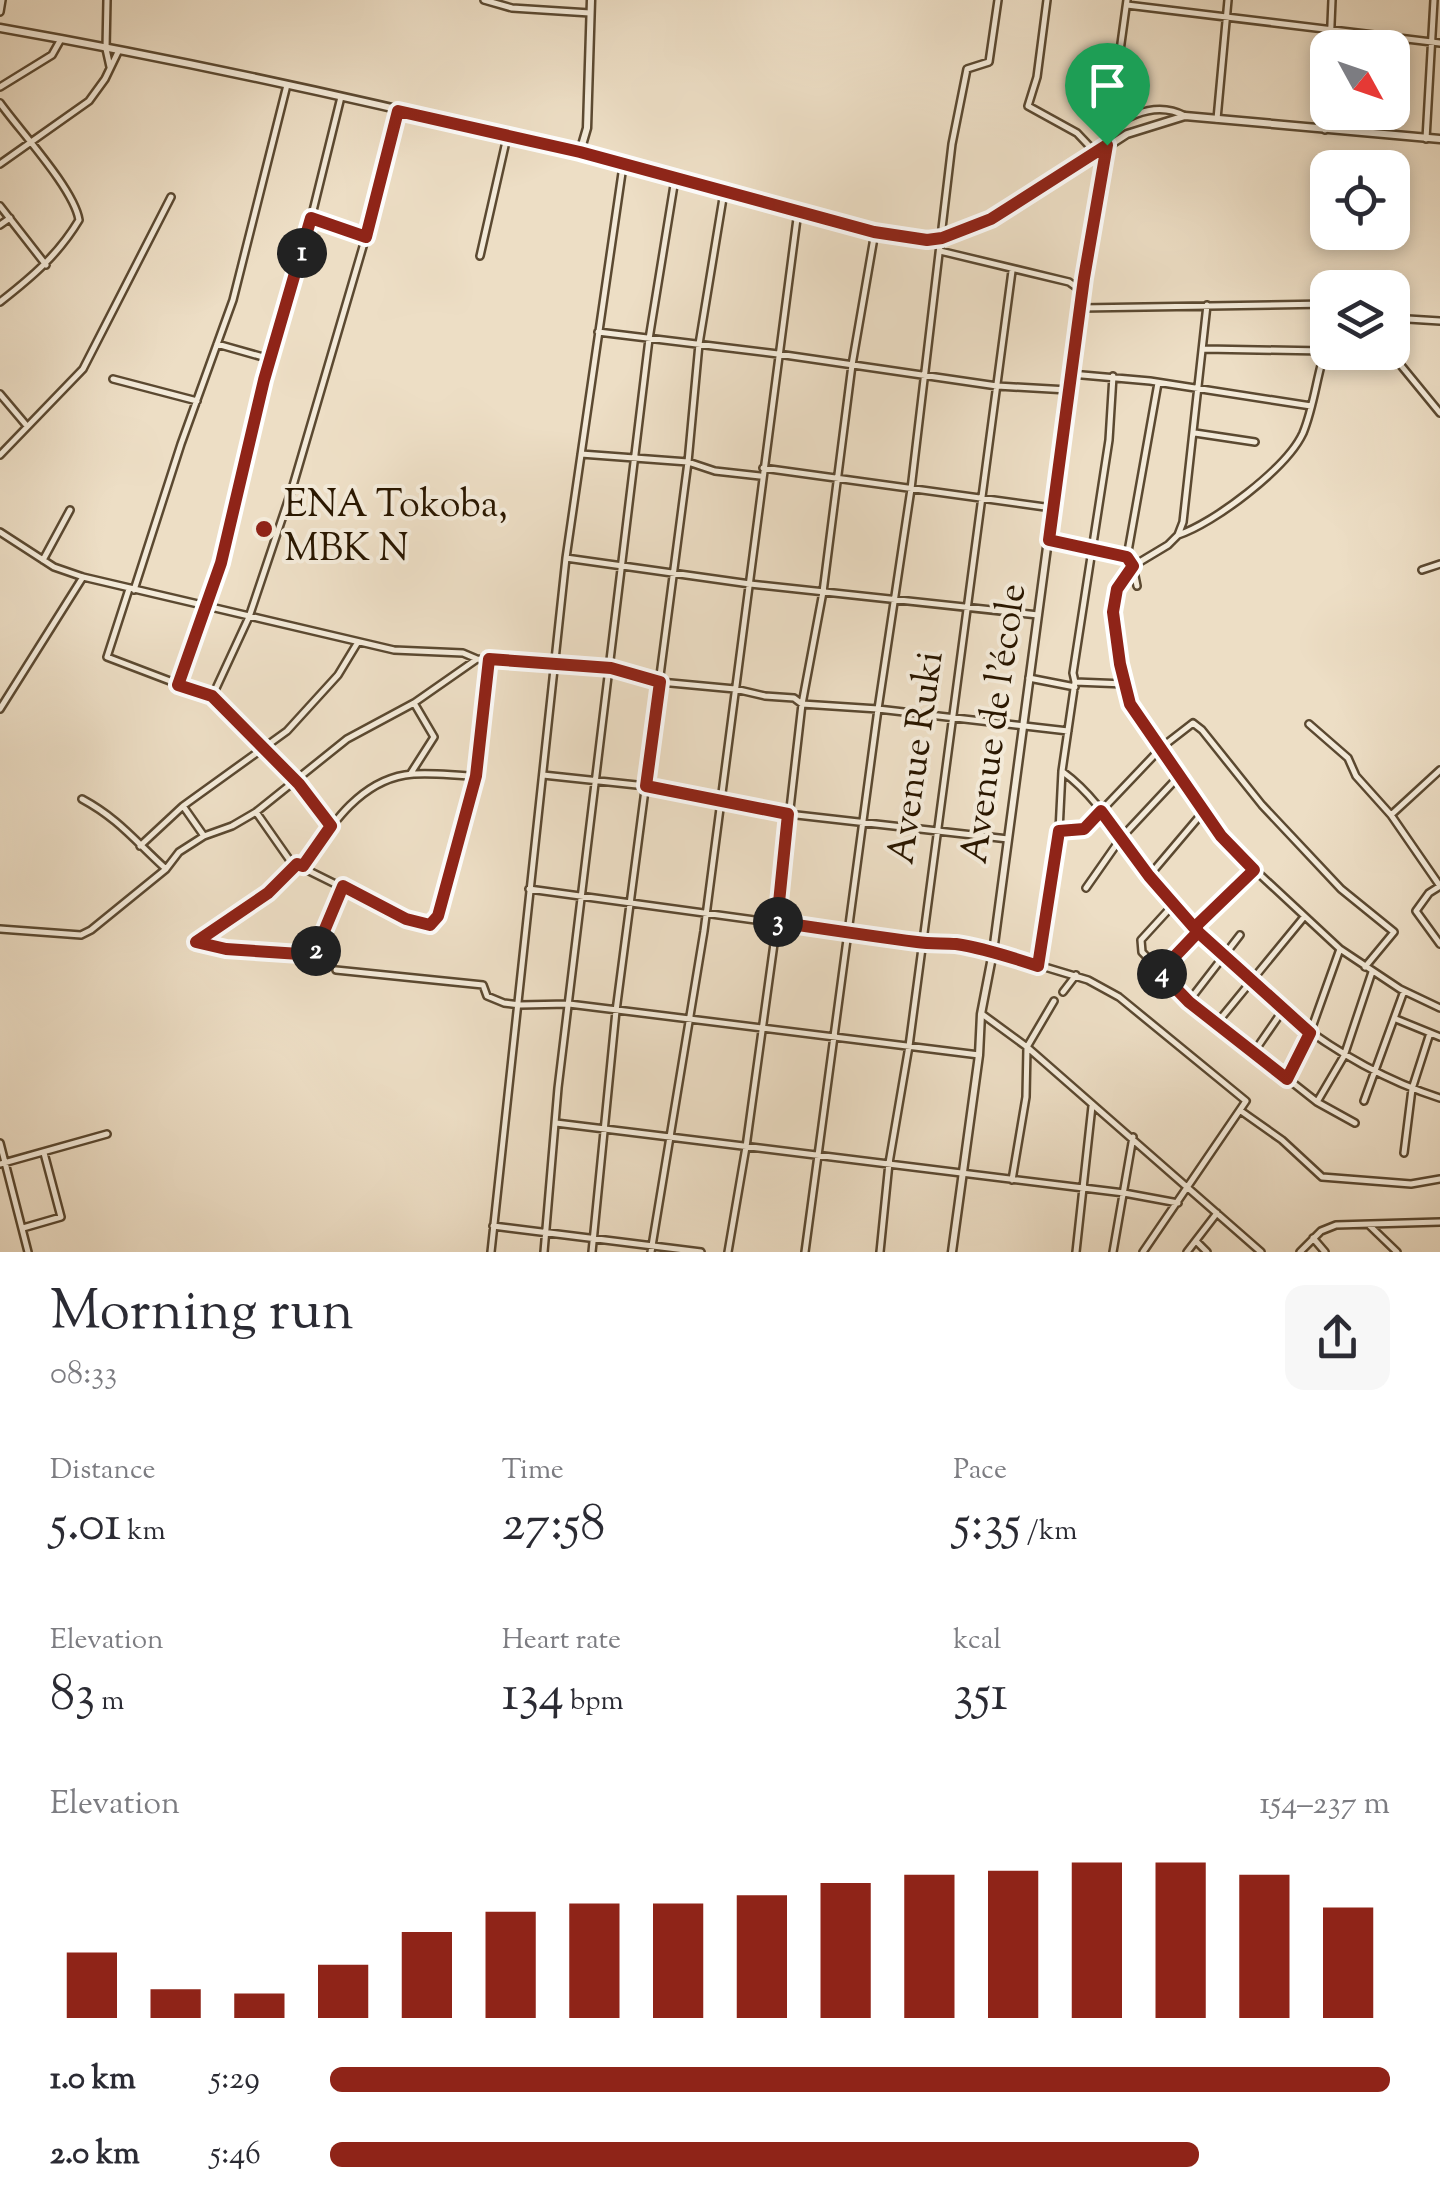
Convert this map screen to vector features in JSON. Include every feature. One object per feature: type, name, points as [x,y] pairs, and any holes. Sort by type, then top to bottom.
[{"type":"street","points":[[0,12],[2,0]]},
{"type":"street","points":[[107,0],[106,49],[110,68]]},
{"type":"street","points":[[484,0],[590,13]]},
{"type":"street","points":[[534,0],[534,9]]},
{"type":"street","points":[[580,152],[587,128],[591,0]]},
{"type":"street","points":[[806,1252],[862,822],[911,490],[952,144],[967,70],[989,62],[998,0]]},
{"type":"street","points":[[1047,0],[1037,77],[1028,106],[1077,132],[1095,152]]},
{"type":"street","points":[[1217,119],[1228,0]]},
{"type":"street","points":[[1331,30],[1332,0]]},
{"type":"street","points":[[1426,139],[1434,0]]},
{"type":"street","points":[[1107,145],[1127,2],[1316,30]]},
{"type":"street","points":[[0,28],[288,85],[580,152],[874,232],[911,238],[942,238],[970,228],[1025,200],[1107,145],[1143,127],[1185,116]]},
{"type":"street","points":[[0,87],[52,55],[62,39]]},
{"type":"street","points":[[1410,41],[1440,44]]},
{"type":"street","points":[[0,164],[89,100],[118,52]]},
{"type":"street","points":[[288,85],[246,252],[218,344],[107,658],[212,696],[296,782],[331,826]]},
{"type":"street","points":[[178,685],[208,606],[341,97]]},
{"type":"street","points":[[0,102],[58,180],[79,220],[64,246],[46,265],[0,302]]},
{"type":"street","points":[[1110,129],[1149,110],[1310,129]]},
{"type":"street","points":[[212,696],[250,617],[292,489],[366,237],[398,111]]},
{"type":"street","points":[[1324,130],[1440,139]]},
{"type":"street","points":[[480,256],[507,137]]},
{"type":"street","name":"Avenue de l'école","points":[[952,1252],[981,1014],[993,952],[1068,390],[1107,145]]},
{"type":"street","points":[[490,1252],[566,558],[623,166]]},
{"type":"street","points":[[544,1252],[569,1004],[650,339],[676,178]]},
{"type":"street","points":[[592,1252],[616,1010],[688,462],[698,344],[724,192]]},
{"type":"street","points":[[0,456],[58,399],[96,349],[170,197]]},
{"type":"street","points":[[0,206],[46,265]]},
{"type":"street","points":[[651,1249],[706,912],[798,210]]},
{"type":"street","points":[[0,225],[10,218]]},
{"type":"street","points":[[311,218],[366,237]]},
{"type":"street","points":[[728,1252],[777,922],[802,704],[823,592],[852,364],[874,232]]},
{"type":"street","points":[[940,252],[1069,282],[1084,278]]},
{"type":"street","name":"Avenue Ruki","points":[[880,1252],[1012,271]]},
{"type":"street","points":[[1069,282],[1082,292]]},
{"type":"street","points":[[1081,308],[1310,304]]},
{"type":"street","points":[[1178,536],[1186,507],[1207,305]]},
{"type":"street","points":[[1410,320],[1440,322]]},
{"type":"street","points":[[598,332],[852,364],[922,377],[1068,390]]},
{"type":"street","points":[[218,344],[270,359]]},
{"type":"street","points":[[1204,349],[1310,351]]},
{"type":"street","points":[[1320,370],[1303,432],[1272,473],[1198,527],[1133,566],[1114,598],[1118,651],[1130,704],[1221,836],[1304,918],[1364,967],[1440,1008]]},
{"type":"street","points":[[1405,370],[1440,412]]},
{"type":"street","points":[[1071,374],[1112,376],[1311,406]]},
{"type":"street","points":[[1038,966],[1059,831],[1062,771],[1075,684],[1072,673],[1109,440],[1112,376]]},
{"type":"street","points":[[112,378],[197,401]]},
{"type":"street","points":[[1127,557],[1158,383]]},
{"type":"street","points":[[0,394],[27,426]]},
{"type":"street","points":[[1195,433],[1255,442]]},
{"type":"street","points":[[580,454],[638,456],[688,462],[714,471],[837,479],[1052,508]]},
{"type":"street","points":[[43,560],[70,510]]},
{"type":"street","points":[[1,534],[43,560],[83,577],[406,652],[463,653],[477,659],[611,668],[660,682],[794,698],[802,704],[878,708],[952,720],[1068,731]]},
{"type":"street","points":[[1049,540],[1127,557],[1133,566],[1136,586]]},
{"type":"street","points":[[566,558],[750,584],[1038,615]]},
{"type":"street","points":[[1422,570],[1440,564]]},
{"type":"street","points":[[0,709],[83,577]]},
{"type":"street","points":[[140,846],[183,806],[264,748],[310,708],[338,675],[358,642]]},
{"type":"street","points":[[0,930],[81,934],[105,920],[166,869],[180,852],[256,812],[347,739],[414,703],[477,659]]},
{"type":"street","points":[[256,812],[292,862],[406,919],[430,925],[436,920],[476,776],[489,659]]},
{"type":"street","points":[[1030,678],[1075,684],[1125,684]]},
{"type":"street","points":[[410,774],[434,737],[414,703]]},
{"type":"street","points":[[1059,831],[1084,829],[1162,747],[1193,723],[1262,805],[1341,889],[1393,930],[1394,936],[1364,967]]},
{"type":"street","points":[[1308,724],[1348,758],[1356,776],[1392,816],[1440,886],[1416,911],[1440,944]]},
{"type":"street","points":[[1392,816],[1440,770]]},
{"type":"street","points":[[1062,771],[1080,784],[1173,905],[1283,1010],[1310,1033],[1374,1073],[1440,1098]]},
{"type":"street","points":[[343,886],[312,960],[300,954],[226,949],[196,942],[268,893],[300,865],[331,826],[370,788],[410,774],[476,776]]},
{"type":"street","points":[[1086,888],[1122,838],[1180,774]]},
{"type":"street","points":[[543,775],[646,786],[788,814],[1008,839]]},
{"type":"street","points":[[82,799],[125,826],[166,869]]},
{"type":"street","points":[[183,806],[204,836]]},
{"type":"street","points":[[1149,876],[1204,811]]},
{"type":"street","points":[[1198,932],[1196,926],[1254,870]]},
{"type":"street","points":[[529,888],[922,943],[955,944],[1076,975],[1119,997],[1210,1075],[1244,1098],[1241,1111],[1143,1252]]},
{"type":"street","points":[[1173,905],[1140,946],[1160,972],[1189,1002],[1287,1079],[1317,1102],[1355,1123]]},
{"type":"street","points":[[1217,1023],[1304,918]]},
{"type":"street","points":[[1160,972],[1198,932]]},
{"type":"street","points":[[1189,1002],[1240,935]]},
{"type":"street","points":[[1287,1079],[1310,1033],[1340,948]]},
{"type":"street","points":[[336,970],[483,985],[487,996],[504,1003],[569,1004],[979,1055]]},
{"type":"street","points":[[1317,1102],[1344,1056],[1372,972]]},
{"type":"street","points":[[1063,992],[1076,975]]},
{"type":"street","points":[[1364,1102],[1404,991]]},
{"type":"street","points":[[1012,1180],[1026,1097],[1027,1047],[1054,1001]]},
{"type":"street","points":[[1254,1052],[1283,1010]]},
{"type":"street","points":[[981,1014],[1027,1047],[1261,1252]]},
{"type":"street","points":[[1396,1019],[1440,1037]]},
{"type":"street","points":[[1404,1153],[1412,1089],[1430,1033]]},
{"type":"street","points":[[1076,1252],[1092,1106]]},
{"type":"street","points":[[1241,1111],[1282,1140],[1322,1177],[1411,1184],[1440,1179]]},
{"type":"street","points":[[556,1122],[1178,1203]]},
{"type":"street","points":[[3,1163],[107,1134]]},
{"type":"street","points":[[1113,1252],[1133,1138]]},
{"type":"street","points":[[0,1143],[28,1252]]},
{"type":"street","points":[[23,1228],[60,1216],[44,1152]]},
{"type":"street","points":[[1188,1252],[1217,1213]]},
{"type":"street","points":[[1300,1252],[1328,1227],[1440,1222]]},
{"type":"street","points":[[1368,1224],[1397,1252]]},
{"type":"street","points":[[493,1226],[651,1249],[701,1252]]},
{"type":"street","points":[[1314,1238],[1325,1252]]},
{"type":"street","points":[[1196,1240],[1206,1252]]},
{"type":"place","name":"ENA Tokoba, MBK N","points":[[264,529]]},
{"type":"route","points":[[1107,145],[991,219],[927,240],[874,232],[580,152],[398,111],[366,237],[311,218],[264,380],[221,563],[178,685],[212,696],[299,784],[331,826],[303,866],[297,864],[268,893],[196,942],[226,949],[300,954],[312,960],[343,886],[406,919],[430,925],[438,916],[476,776],[489,659],[611,668],[660,682],[646,786],[788,814],[777,922],[922,943],[955,944],[1038,966],[1059,831],[1084,829],[1101,811],[1149,876],[1198,932],[1310,1033],[1287,1079],[1189,1002],[1160,972],[1198,932],[1196,926],[1254,870],[1221,836],[1130,704],[1113,612],[1117,589],[1133,566],[1127,557],[1049,540],[1084,278],[1107,145]]}]
